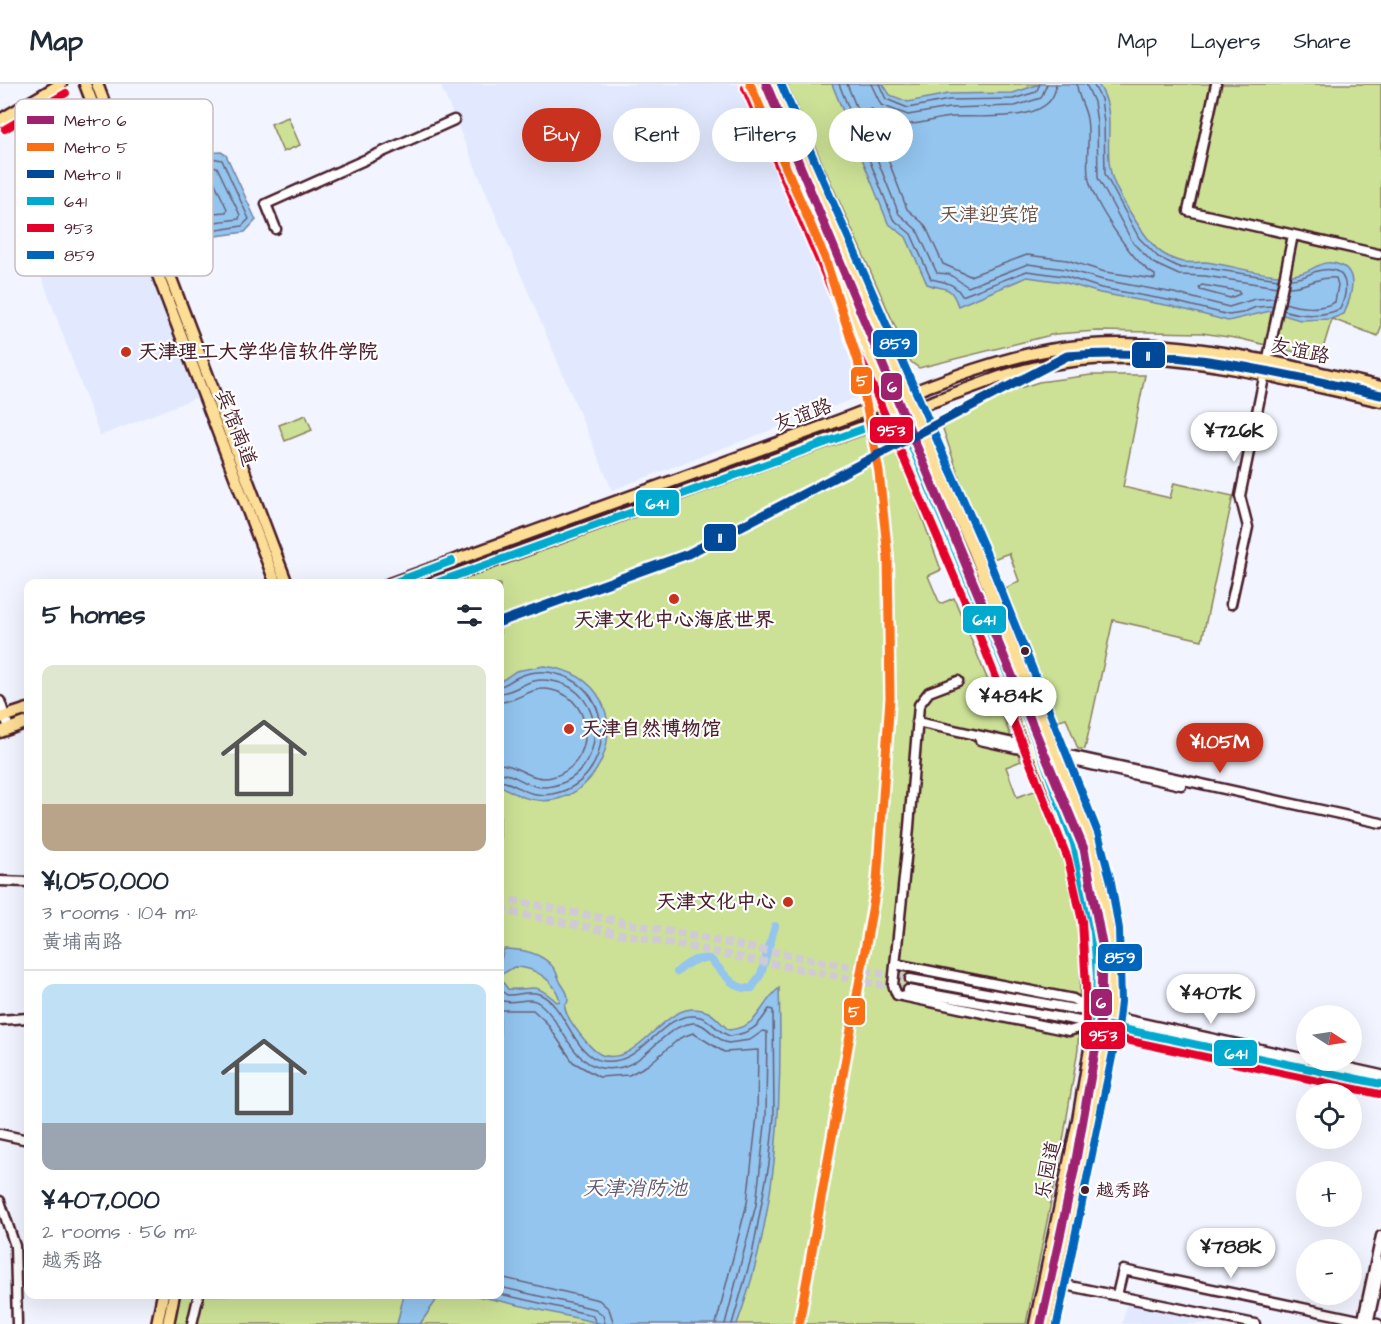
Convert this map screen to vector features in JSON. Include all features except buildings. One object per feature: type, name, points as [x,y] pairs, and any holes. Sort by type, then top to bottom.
[{"type":"main road","points":[[23,99],[47,84]]},
{"type":"main road","points":[[35,99],[60,84]]},
{"type":"main road","name":"宾馆南道","points":[[84,84],[90,99]]},
{"type":"main road","name":"宾馆南道","points":[[97,84],[103,99]]},
{"type":"main road","name":"乐园道","points":[[755,84],[893,401],[1038,751],[1078,856],[1086,885],[1095,946],[1095,1018],[1049,1282],[1046,1324]]},
{"type":"main road","name":"乐园道","points":[[770,84],[908,395],[973,549],[1088,837],[1102,886],[1111,951],[1108,1021],[1049,1282],[1035,1324]]},
{"type":"main road","points":[[0,113],[15,104]]},
{"type":"main road","points":[[0,120],[15,111]]},
{"type":"main road","name":"宾馆南道","points":[[158,276],[274,579]]},
{"type":"main road","name":"宾馆南道","points":[[170,276],[284,579]]},
{"type":"main road","name":"友谊路","points":[[403,579],[908,395],[1020,357],[1063,348],[1155,345],[1208,350],[1381,387]]},
{"type":"main road","name":"友谊路","points":[[446,579],[899,416],[1000,377],[1059,361],[1130,356],[1173,358],[1381,400]]},
{"type":"main road","points":[[2,718],[24,710]]},
{"type":"main road","points":[[4,730],[24,723]]},
{"type":"main road","points":[[157,1324],[162,1299]]},
{"type":"main road","points":[[168,1324],[173,1299]]},
{"type":"street","points":[[1216,84],[1188,212],[1378,254]]},
{"type":"street","points":[[276,229],[266,204],[454,120]]},
{"type":"street","points":[[1231,604],[1248,526],[1240,496],[1293,236]]},
{"type":"street","points":[[959,682],[924,696],[919,705],[896,964],[892,985],[897,995],[1069,1031],[1095,1018]]},
{"type":"street","points":[[0,701],[4,730]]},
{"type":"street","points":[[918,725],[1381,827]]},
{"type":"street","points":[[1054,755],[1381,823]]},
{"type":"street","points":[[0,881],[24,882]]},
{"type":"street","points":[[896,964],[1073,999],[1095,1018]]},
{"type":"street","points":[[910,979],[1095,1018],[1381,1084]]},
{"type":"street","points":[[908,990],[1095,1018]]},
{"type":"street","points":[[0,1020],[24,1018]]},
{"type":"street","points":[[1108,1021],[1296,1057]]},
{"type":"street","points":[[1360,1071],[1381,1076]]},
{"type":"street","points":[[0,1134],[24,1139]]},
{"type":"street","points":[[0,1201],[15,1246],[17,1324]]},
{"type":"street","points":[[1365,1323],[1381,1236]]},
{"type":"street","points":[[1365,1323],[1381,1264]]},
{"type":"street","points":[[1117,1295],[1123,1270],[1378,1324]]},
{"type":"street","points":[[1049,1282],[1254,1324]]},
{"type":"street","points":[[192,1324],[198,1299]]},
{"type":"shaded area","points":[[440,84],[738,84],[749,108],[712,108],[712,162],[773,162],[869,378],[866,394],[612,490]]},
{"type":"shaded area","name":"天津理工大学华信软件学院","points":[[41,276],[154,276],[200,396],[100,436]]},
{"type":"shaded area","points":[[1127,1300],[1236,1324],[1122,1324]]},
{"type":"green space","name":"天津迎宾馆","points":[[787,84],[1381,84],[1381,328],[1378,336],[1332,319],[1320,358],[1241,339],[1202,333],[1097,331],[1055,334],[919,368],[911,362],[817,151],[817,108],[798,108]]},
{"type":"green space","points":[[288,117],[300,145],[283,152],[271,124]]},
{"type":"green space","points":[[1091,375],[1145,375],[1123,487],[1170,498],[1174,483],[1233,496],[1202,640],[1113,620],[1085,749],[1078,749],[1066,718],[1056,721],[1002,590],[1019,581],[1009,553],[988,561],[943,429],[944,419],[951,410],[1039,382]]},
{"type":"green space","points":[[306,415],[312,430],[285,441],[279,425]]},
{"type":"green space","name":"天津文化中心","points":[[876,431],[886,433],[894,439],[941,570],[928,576],[940,604],[954,598],[1021,761],[1006,767],[1017,797],[1040,789],[1071,866],[1081,939],[1078,1049],[1061,1153],[1026,1324],[174,1324],[179,1299],[504,1299],[504,579],[462,579],[503,562]]},
{"type":"water","points":[[832,84],[883,84],[890,95],[908,102],[948,94],[1013,93],[1040,84],[1098,84],[1104,95],[1109,116],[1108,150],[1113,181],[1132,216],[1156,248],[1167,256],[1181,261],[1206,262],[1280,275],[1302,273],[1324,263],[1340,265],[1350,274],[1352,280],[1351,294],[1344,314],[1331,319],[1300,320],[1270,311],[1228,321],[1171,306],[1100,293],[1063,282],[1027,277],[958,306],[949,291],[927,284],[906,237],[888,223],[863,162],[913,162],[913,108],[842,108]]},
{"type":"water","points":[[221,152],[226,155],[256,220],[245,232],[213,236],[213,153]]},
{"type":"water","points":[[544,666],[580,678],[601,700],[608,728],[603,756],[588,781],[565,797],[535,800],[504,787],[504,679],[516,671]]},
{"type":"water","name":"天津消防池","points":[[504,949],[530,952],[545,959],[551,965],[567,994],[568,1000],[565,1008],[570,1020],[586,1042],[602,1055],[616,1056],[629,1051],[666,1021],[679,1013],[693,1009],[711,1013],[729,1030],[739,1028],[753,1020],[779,988],[778,1116],[769,1200],[761,1242],[737,1324],[603,1324],[491,1299],[504,1299],[504,984],[508,989],[538,989],[557,1002],[560,1001],[554,987],[536,972],[514,967],[504,973]]},
{"type":"water","points":[[403,1299],[437,1299],[420,1324],[397,1324]]},
{"type":"waterway","points":[[677,972],[692,961],[710,959],[734,984],[739,987],[752,988],[761,974],[775,926]]},
{"type":"tunnel","points":[[504,899],[910,979]]},
{"type":"tunnel","points":[[504,911],[908,990]]},
{"type":"metro line","name":"5","points":[[750,84],[825,258],[858,361],[879,472],[888,557],[890,698],[877,882],[799,1324]]},
{"type":"metro line","name":"6","points":[[766,84],[1084,849],[1102,944],[1101,1018],[1074,1171],[1041,1324]]},
{"type":"metro line","name":"11","points":[[504,621],[688,554],[1067,356],[1107,354],[1186,358],[1264,370],[1381,395]]},
{"type":"transit line","name":"859","points":[[781,84],[983,545],[1098,833],[1111,882],[1119,929],[1121,1002],[1118,1028],[1057,1324]]},
{"type":"transit line","name":"953","points":[[745,88],[975,625],[1068,859],[1082,921],[1086,1029],[1093,1033],[1379,1094]]},
{"type":"transit line","name":"953","points":[[56,99],[66,93]]},
{"type":"transit line","name":"953","points":[[5,129],[15,123]]},
{"type":"transit line","name":"641","points":[[447,579],[899,416],[1043,759],[1074,844],[1094,932],[1097,977],[1095,1023],[1381,1084]]},
{"type":"transit line","name":"641","points":[[403,579],[452,561]]},
{"type":"place","name":"天津理工大学华信软件学院","points":[[126,352]]},
{"type":"place","name":"天津文化中心海底世界","points":[[674,599]]},
{"type":"place","name":"天津自然博物馆","points":[[569,729]]},
{"type":"place","name":"天津文化中心","points":[[788,902]]},
{"type":"place","name":"越秀路","points":[[1085,1190]]}]
